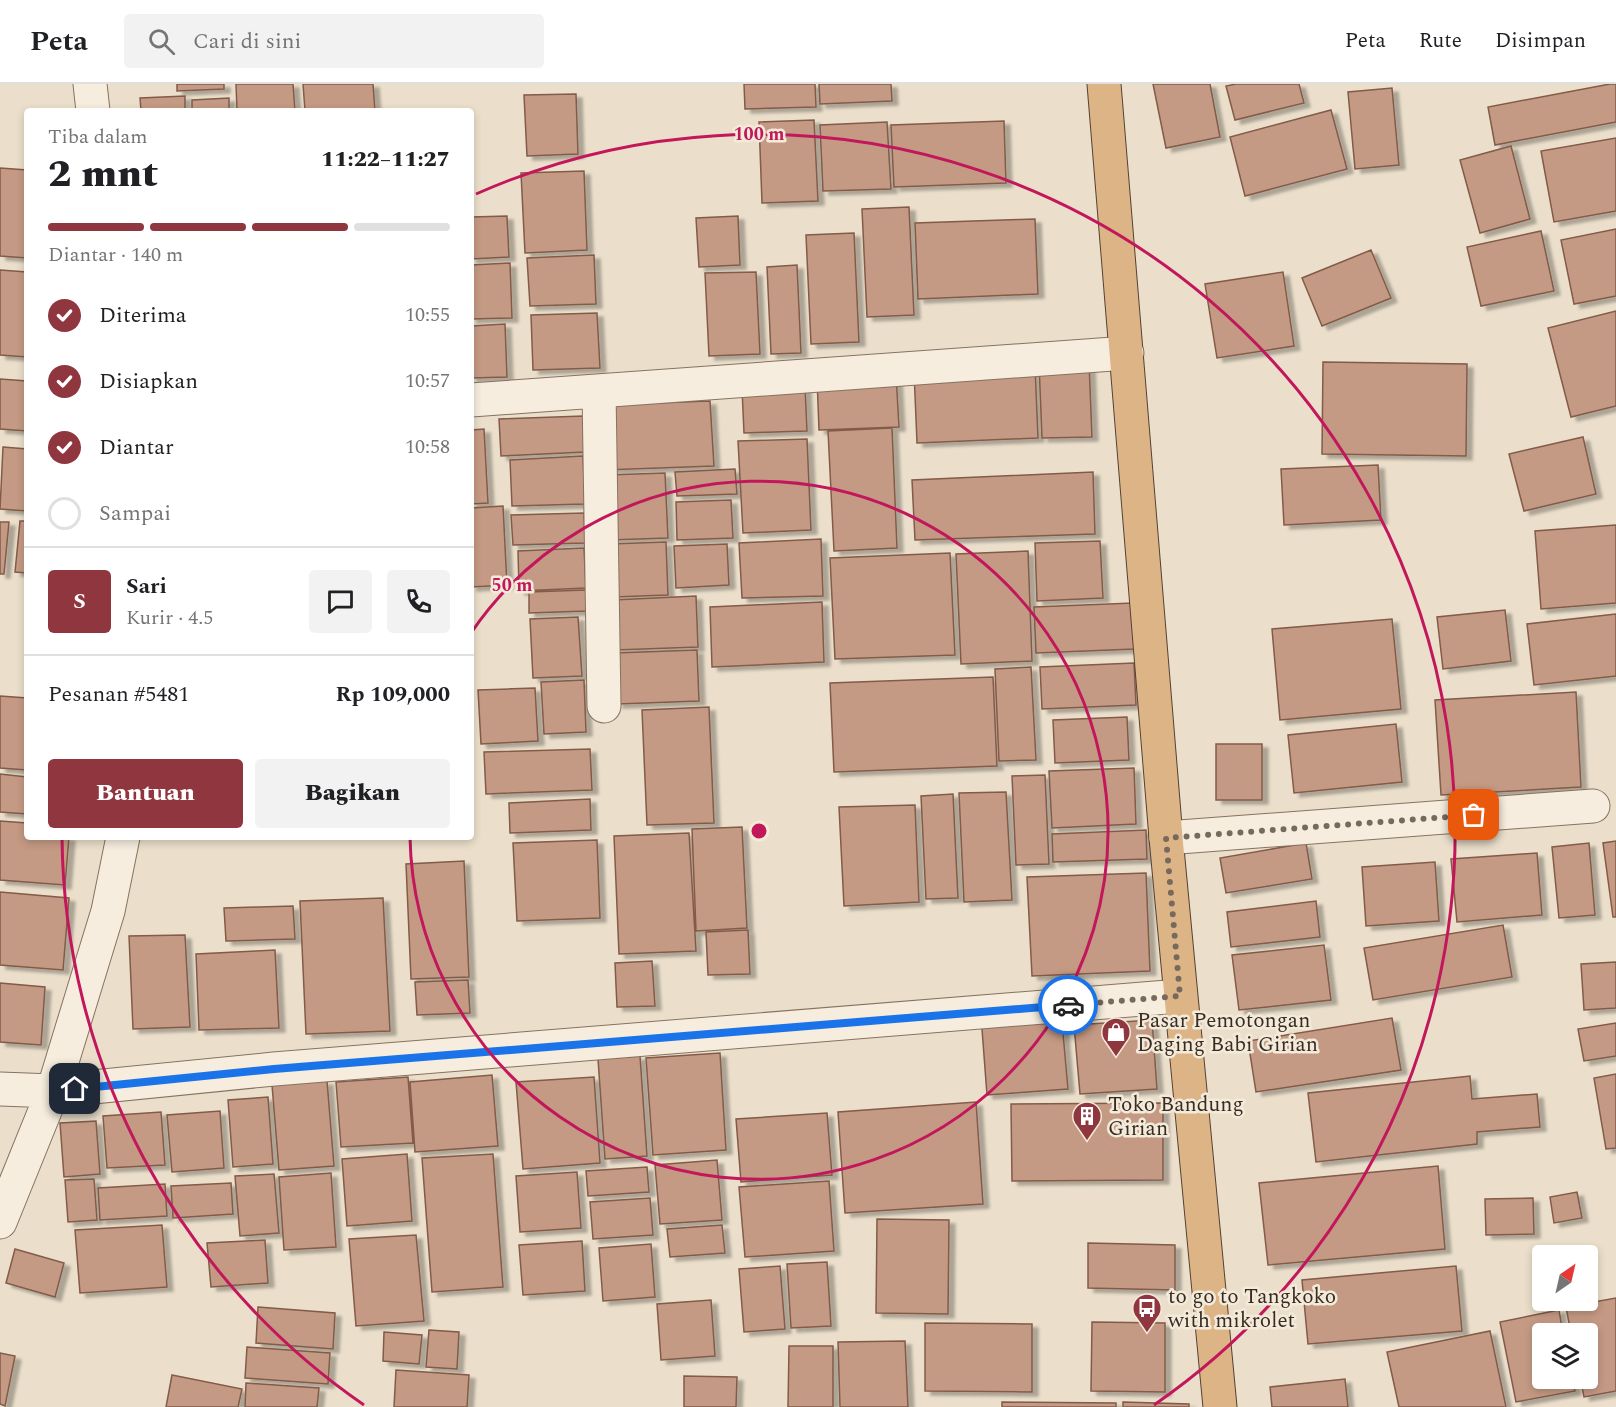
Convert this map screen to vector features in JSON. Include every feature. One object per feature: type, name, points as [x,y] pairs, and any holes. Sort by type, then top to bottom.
[{"type":"highway","points":[[1104,84],[1166,838],[1220,1407]]},
{"type":"street","points":[[90,84],[93,108]]},
{"type":"street","points":[[474,400],[1127,353]]},
{"type":"street","points":[[599,391],[604,706]]},
{"type":"street","points":[[1166,838],[1593,806]]},
{"type":"street","points":[[0,1222],[53,1091],[108,911],[122,840]]},
{"type":"street","points":[[0,1089],[53,1091],[274,1069],[1180,996]]},
{"type":"building","points":[[177,84],[224,84],[224,89],[177,91]]},
{"type":"building","points":[[236,84],[293,84],[295,108],[237,108]]},
{"type":"building","points":[[303,84],[373,84],[375,108],[305,108]]},
{"type":"building","points":[[744,84],[815,84],[816,107],[745,109]]},
{"type":"building","points":[[819,84],[891,84],[892,101],[820,104]]},
{"type":"building","points":[[1153,84],[1210,84],[1220,137],[1166,148]]},
{"type":"building","points":[[1299,84],[1304,103],[1235,120],[1226,86]]},
{"type":"building","points":[[1616,84],[1616,122],[1495,145],[1488,107]]},
{"type":"building","points":[[1392,88],[1399,165],[1355,169],[1348,92]]},
{"type":"building","points":[[576,94],[578,154],[527,156],[524,95]]},
{"type":"building","points":[[185,96],[185,108],[141,108],[140,98]]},
{"type":"building","points":[[229,98],[229,108],[192,108],[192,100]]},
{"type":"building","points":[[1331,110],[1347,169],[1245,196],[1230,137]]},
{"type":"building","points":[[814,120],[818,201],[762,203],[759,122]]},
{"type":"building","points":[[1004,121],[1006,183],[894,187],[891,125]]},
{"type":"building","points":[[887,122],[891,189],[823,191],[820,125]]},
{"type":"building","points":[[1616,138],[1616,211],[1554,222],[1541,151]]},
{"type":"building","points":[[1511,146],[1530,219],[1480,233],[1460,160]]},
{"type":"building","points":[[0,168],[24,170],[24,258],[0,256]]},
{"type":"building","points":[[584,171],[587,250],[525,253],[521,173]]},
{"type":"building","points":[[909,207],[914,315],[867,317],[862,209]]},
{"type":"building","points":[[507,216],[509,257],[474,259],[474,217]]},
{"type":"building","points":[[738,216],[740,265],[699,267],[696,218]]},
{"type":"building","points":[[1035,219],[1038,294],[918,299],[915,223]]},
{"type":"building","points":[[1616,229],[1616,296],[1574,304],[1561,240]]},
{"type":"building","points":[[1541,231],[1554,291],[1481,306],[1467,247]]},
{"type":"building","points":[[854,233],[859,342],[811,344],[806,235]]},
{"type":"building","points":[[1371,250],[1391,298],[1322,326],[1302,278]]},
{"type":"building","points":[[594,255],[596,304],[530,306],[527,258]]},
{"type":"building","points":[[510,263],[512,318],[474,319],[474,265]]},
{"type":"building","points":[[797,265],[801,353],[771,354],[767,267]]},
{"type":"building","points":[[0,270],[24,272],[24,357],[0,355]]},
{"type":"building","points":[[756,272],[760,354],[709,356],[705,273]]},
{"type":"building","points":[[1283,272],[1294,346],[1217,358],[1205,284]]},
{"type":"building","points":[[1616,311],[1616,406],[1571,417],[1548,328]]},
{"type":"building","points":[[597,313],[600,368],[533,370],[531,315]]},
{"type":"building","points":[[505,324],[507,377],[474,378],[474,326]]},
{"type":"building","points":[[1089,361],[1092,437],[1042,438],[1039,363]]},
{"type":"building","points":[[1323,362],[1467,364],[1466,456],[1322,454]]},
{"type":"building","points":[[1035,366],[1038,438],[917,443],[914,371]]},
{"type":"building","points":[[896,374],[899,427],[819,430],[817,377]]},
{"type":"building","points":[[0,379],[24,381],[24,431],[0,429]]},
{"type":"building","points":[[805,386],[807,431],[744,433],[742,389]]},
{"type":"building","points":[[710,401],[714,466],[604,470],[601,405]]},
{"type":"building","points":[[583,416],[585,452],[501,456],[499,419]]},
{"type":"building","points":[[892,428],[897,548],[834,551],[828,431]]},
{"type":"building","points":[[484,429],[488,503],[474,504],[474,430]]},
{"type":"building","points":[[1583,437],[1596,494],[1524,511],[1509,454]]},
{"type":"building","points":[[807,439],[811,530],[743,533],[738,441]]},
{"type":"building","points":[[3,447],[24,449],[24,511],[0,509]]},
{"type":"building","points":[[583,456],[585,504],[512,506],[510,460]]},
{"type":"building","points":[[1378,465],[1381,520],[1284,525],[1281,469]]},
{"type":"building","points":[[735,469],[737,494],[677,496],[675,472]]},
{"type":"building","points":[[1093,472],[1095,534],[915,540],[912,480]]},
{"type":"building","points":[[665,473],[668,538],[609,540],[606,475]]},
{"type":"building","points":[[731,500],[733,538],[677,540],[676,502]]},
{"type":"building","points":[[503,506],[507,585],[474,587],[474,508]]},
{"type":"building","points":[[584,513],[585,543],[513,545],[511,515]]},
{"type":"building","points":[[20,521],[24,521],[24,573],[15,572]]},
{"type":"building","points":[[0,522],[9,522],[4,574],[0,574]]},
{"type":"building","points":[[1616,525],[1616,603],[1541,609],[1535,531]]},
{"type":"building","points":[[821,539],[823,596],[742,598],[739,543]]},
{"type":"building","points":[[1100,541],[1103,598],[1037,601],[1035,543]]},
{"type":"building","points":[[666,542],[668,595],[613,597],[610,544]]},
{"type":"building","points":[[727,544],[729,585],[676,588],[674,546]]},
{"type":"building","points":[[584,548],[586,588],[519,591],[518,551]]},
{"type":"building","points":[[1028,551],[1032,661],[961,664],[956,554]]},
{"type":"building","points":[[950,553],[955,655],[835,659],[830,558]]},
{"type":"building","points":[[586,590],[587,611],[529,613],[529,592]]},
{"type":"building","points":[[696,596],[698,647],[615,650],[613,600]]},
{"type":"building","points":[[822,602],[824,662],[712,667],[710,607]]},
{"type":"building","points":[[1133,603],[1135,649],[1036,653],[1034,607]]},
{"type":"building","points":[[1505,610],[1511,661],[1443,669],[1437,617]]},
{"type":"building","points":[[1616,614],[1616,676],[1534,685],[1527,624]]},
{"type":"building","points":[[578,617],[582,676],[533,678],[530,619]]},
{"type":"building","points":[[1392,619],[1401,709],[1280,720],[1272,629]]},
{"type":"building","points":[[697,650],[699,701],[617,704],[614,653]]},
{"type":"building","points":[[1134,663],[1136,705],[1042,709],[1040,667]]},
{"type":"building","points":[[1031,667],[1036,760],[999,761],[995,669]]},
{"type":"building","points":[[993,677],[997,766],[834,772],[830,683]]},
{"type":"building","points":[[584,680],[586,732],[544,734],[541,682]]},
{"type":"building","points":[[535,688],[538,741],[481,744],[478,690]]},
{"type":"building","points":[[1576,692],[1581,787],[1441,795],[1435,700]]},
{"type":"building","points":[[0,696],[24,698],[24,770],[0,768]]},
{"type":"building","points":[[709,707],[714,823],[647,825],[642,710]]},
{"type":"building","points":[[1127,717],[1129,760],[1055,763],[1053,720]]},
{"type":"building","points":[[1396,724],[1402,782],[1294,793],[1288,735]]},
{"type":"building","points":[[1216,744],[1262,744],[1262,800],[1216,800]]},
{"type":"building","points":[[590,749],[592,790],[486,794],[484,752]]},
{"type":"building","points":[[1134,768],[1136,824],[1052,828],[1049,771]]},
{"type":"building","points":[[0,774],[24,777],[24,814],[0,812]]},
{"type":"building","points":[[1045,775],[1049,864],[1016,865],[1012,776]]},
{"type":"building","points":[[1006,792],[1012,900],[964,902],[959,793]]},
{"type":"building","points":[[953,794],[958,898],[926,899],[921,796]]},
{"type":"building","points":[[590,799],[591,830],[510,833],[509,803]]},
{"type":"building","points":[[915,805],[919,902],[844,906],[839,807]]},
{"type":"building","points":[[0,821],[24,823],[24,840],[69,840],[65,885],[0,880]]},
{"type":"building","points":[[742,827],[747,928],[696,931],[692,829]]},
{"type":"building","points":[[1146,830],[1147,859],[1053,862],[1052,834]]},
{"type":"building","points":[[689,833],[696,951],[619,954],[614,836]]},
{"type":"building","points":[[597,840],[600,918],[517,921],[513,843]]},
{"type":"building","points":[[1616,841],[1616,917],[1613,917],[1603,843]]},
{"type":"building","points":[[1306,843],[1312,879],[1226,893],[1220,858]]},
{"type":"building","points":[[1589,843],[1595,915],[1559,918],[1552,847]]},
{"type":"building","points":[[1537,853],[1542,915],[1457,922],[1451,859]]},
{"type":"building","points":[[464,861],[469,977],[411,979],[406,864]]},
{"type":"building","points":[[1435,862],[1439,921],[1366,926],[1362,867]]},
{"type":"building","points":[[1146,873],[1150,971],[1032,976],[1027,877]]},
{"type":"building","points":[[0,892],[69,898],[63,970],[0,965]]},
{"type":"building","points":[[383,898],[390,1031],[306,1034],[300,901]]},
{"type":"building","points":[[1316,901],[1320,937],[1231,947],[1227,912]]},
{"type":"building","points":[[293,906],[295,939],[226,941],[224,908]]},
{"type":"building","points":[[1503,925],[1512,977],[1373,1000],[1364,948]]},
{"type":"building","points":[[748,930],[750,974],[708,975],[706,932]]},
{"type":"building","points":[[185,935],[190,1027],[133,1029],[129,936]]},
{"type":"building","points":[[1324,945],[1331,1000],[1239,1010],[1232,955]]},
{"type":"building","points":[[275,950],[279,1028],[199,1030],[196,954]]},
{"type":"building","points":[[652,961],[655,1006],[617,1007],[615,963]]},
{"type":"building","points":[[1616,962],[1616,1008],[1584,1010],[1581,964]]},
{"type":"building","points":[[468,980],[470,1013],[417,1015],[415,982]]},
{"type":"building","points":[[0,983],[45,987],[41,1045],[0,1042]]},
{"type":"building","points":[[1061,1011],[1068,1089],[987,1095],[981,1016]]},
{"type":"building","points":[[1392,1018],[1401,1070],[1256,1092],[1248,1041]]},
{"type":"building","name":"Pasar Pemotongan Daging Babi Girian","points":[[1152,1020],[1157,1089],[1080,1094],[1074,1025]]},
{"type":"building","points":[[1616,1023],[1616,1056],[1584,1061],[1578,1029]]},
{"type":"building","points":[[720,1053],[726,1150],[653,1155],[646,1058]]},
{"type":"building","points":[[640,1056],[647,1156],[605,1159],[598,1059]]},
{"type":"building","points":[[1616,1074],[1616,1148],[1606,1149],[1594,1078]]},
{"type":"building","points":[[492,1075],[498,1146],[415,1152],[410,1082]]},
{"type":"building","points":[[1470,1076],[1472,1099],[1537,1094],[1540,1127],[1477,1132],[1477,1144],[1316,1162],[1308,1093]]},
{"type":"building","points":[[408,1077],[413,1143],[341,1147],[336,1082]]},
{"type":"building","points":[[594,1077],[600,1163],[523,1169],[516,1082]]},
{"type":"building","points":[[327,1081],[334,1166],[279,1170],[272,1085]]},
{"type":"building","points":[[268,1097],[273,1164],[233,1167],[228,1100]]},
{"type":"building","points":[[976,1102],[983,1204],[845,1213],[838,1112]]},
{"type":"building","name":"Toko Bandung Girian","points":[[1163,1103],[1163,1180],[1012,1181],[1011,1104]]},
{"type":"building","points":[[220,1111],[224,1168],[172,1172],[167,1115]]},
{"type":"building","points":[[161,1112],[165,1165],[107,1168],[103,1116]]},
{"type":"building","points":[[827,1113],[832,1175],[741,1182],[736,1119]]},
{"type":"building","points":[[96,1121],[100,1174],[64,1177],[60,1123]]},
{"type":"building","points":[[407,1154],[412,1221],[347,1226],[342,1159]]},
{"type":"building","points":[[493,1154],[503,1287],[432,1292],[422,1158]]},
{"type":"building","points":[[717,1160],[722,1220],[660,1224],[655,1165]]},
{"type":"building","points":[[1438,1166],[1445,1249],[1268,1265],[1259,1183]]},
{"type":"building","points":[[647,1167],[649,1192],[588,1196],[586,1171]]},
{"type":"building","points":[[577,1172],[581,1228],[520,1232],[516,1176]]},
{"type":"building","points":[[331,1173],[336,1247],[284,1250],[279,1177]]},
{"type":"building","points":[[274,1174],[279,1233],[240,1236],[235,1176]]},
{"type":"building","points":[[94,1179],[97,1220],[68,1222],[65,1180]]},
{"type":"building","points":[[829,1181],[834,1251],[745,1257],[739,1187]]},
{"type":"building","points":[[231,1183],[233,1214],[173,1218],[171,1186]]},
{"type":"building","points":[[165,1184],[167,1216],[100,1220],[98,1188]]},
{"type":"building","points":[[1577,1192],[1582,1218],[1554,1223],[1550,1197]]},
{"type":"building","points":[[650,1198],[653,1235],[593,1239],[590,1202]]},
{"type":"building","points":[[1533,1198],[1534,1234],[1486,1235],[1485,1199]]},
{"type":"building","points":[[877,1219],[949,1220],[948,1314],[876,1313]]},
{"type":"building","points":[[162,1225],[167,1287],[80,1293],[75,1230]]},
{"type":"building","points":[[722,1225],[725,1253],[670,1257],[667,1229]]},
{"type":"building","points":[[416,1235],[424,1321],[356,1326],[349,1239]]},
{"type":"building","points":[[265,1240],[268,1283],[211,1287],[207,1243]]},
{"type":"building","points":[[582,1241],[585,1291],[523,1295],[519,1245]]},
{"type":"building","points":[[1088,1243],[1175,1245],[1175,1290],[1088,1288]]},
{"type":"building","points":[[651,1244],[655,1297],[603,1301],[599,1248]]},
{"type":"building","points":[[15,1249],[64,1263],[55,1297],[6,1283]]},
{"type":"building","points":[[827,1262],[831,1326],[791,1328],[787,1264]]},
{"type":"building","points":[[780,1266],[785,1329],[744,1332],[739,1269]]},
{"type":"building","points":[[1456,1266],[1462,1331],[1308,1344],[1302,1280]]},
{"type":"building","points":[[1616,1298],[1616,1391],[1584,1397],[1582,1389],[1598,1389],[1598,1323],[1569,1323],[1567,1311],[1598,1311],[1598,1301]]},
{"type":"building","points":[[711,1300],[715,1356],[661,1360],[657,1304]]},
{"type":"building","points":[[258,1307],[335,1313],[333,1349],[256,1343]]},
{"type":"building","points":[[1559,1311],[1561,1323],[1532,1323],[1532,1389],[1575,1389],[1575,1391],[1516,1402],[1500,1322]]},
{"type":"building","points":[[1092,1322],[1165,1323],[1165,1392],[1091,1391]]},
{"type":"building","points":[[925,1323],[1032,1324],[1032,1392],[925,1391]]},
{"type":"building","points":[[429,1330],[459,1332],[457,1369],[426,1367]]},
{"type":"building","points":[[1490,1331],[1506,1407],[1399,1407],[1387,1352]]},
{"type":"building","points":[[384,1332],[422,1335],[419,1364],[383,1361]]},
{"type":"building","points":[[905,1341],[908,1407],[840,1407],[838,1342]]},
{"type":"building","points":[[789,1346],[833,1346],[833,1407],[788,1407]]},
{"type":"building","points":[[247,1347],[330,1353],[328,1384],[245,1378]]},
{"type":"building","points":[[0,1353],[15,1356],[5,1406],[0,1404]]},
{"type":"building","points":[[396,1370],[469,1375],[467,1407],[394,1407]]},
{"type":"building","points":[[172,1375],[242,1389],[238,1407],[166,1407]]},
{"type":"building","points":[[684,1376],[737,1377],[736,1407],[684,1407]]},
{"type":"building","points":[[1345,1379],[1348,1407],[1272,1407],[1270,1387]]},
{"type":"building","points":[[246,1383],[319,1388],[317,1407],[245,1407]]},
{"type":"building","points":[[1002,1402],[1116,1403],[1116,1407],[1002,1407]]},
{"type":"building","points":[[1123,1402],[1189,1404],[1189,1407],[1123,1407]]},
{"type":"way so far","points":[[1068,1005],[1180,996],[1166,838],[1474,815]]},
{"type":"place","name":"Pasar Pemotongan Daging Babi Girian","points":[[1116,1058]]},
{"type":"place","name":"Toko Bandung Girian","points":[[1087,1142]]},
{"type":"place","name":"to go to Tangkoko with mikrolet","points":[[1147,1334]]},
{"type":"route","points":[[75,1089],[274,1069],[1068,1005]]}]
